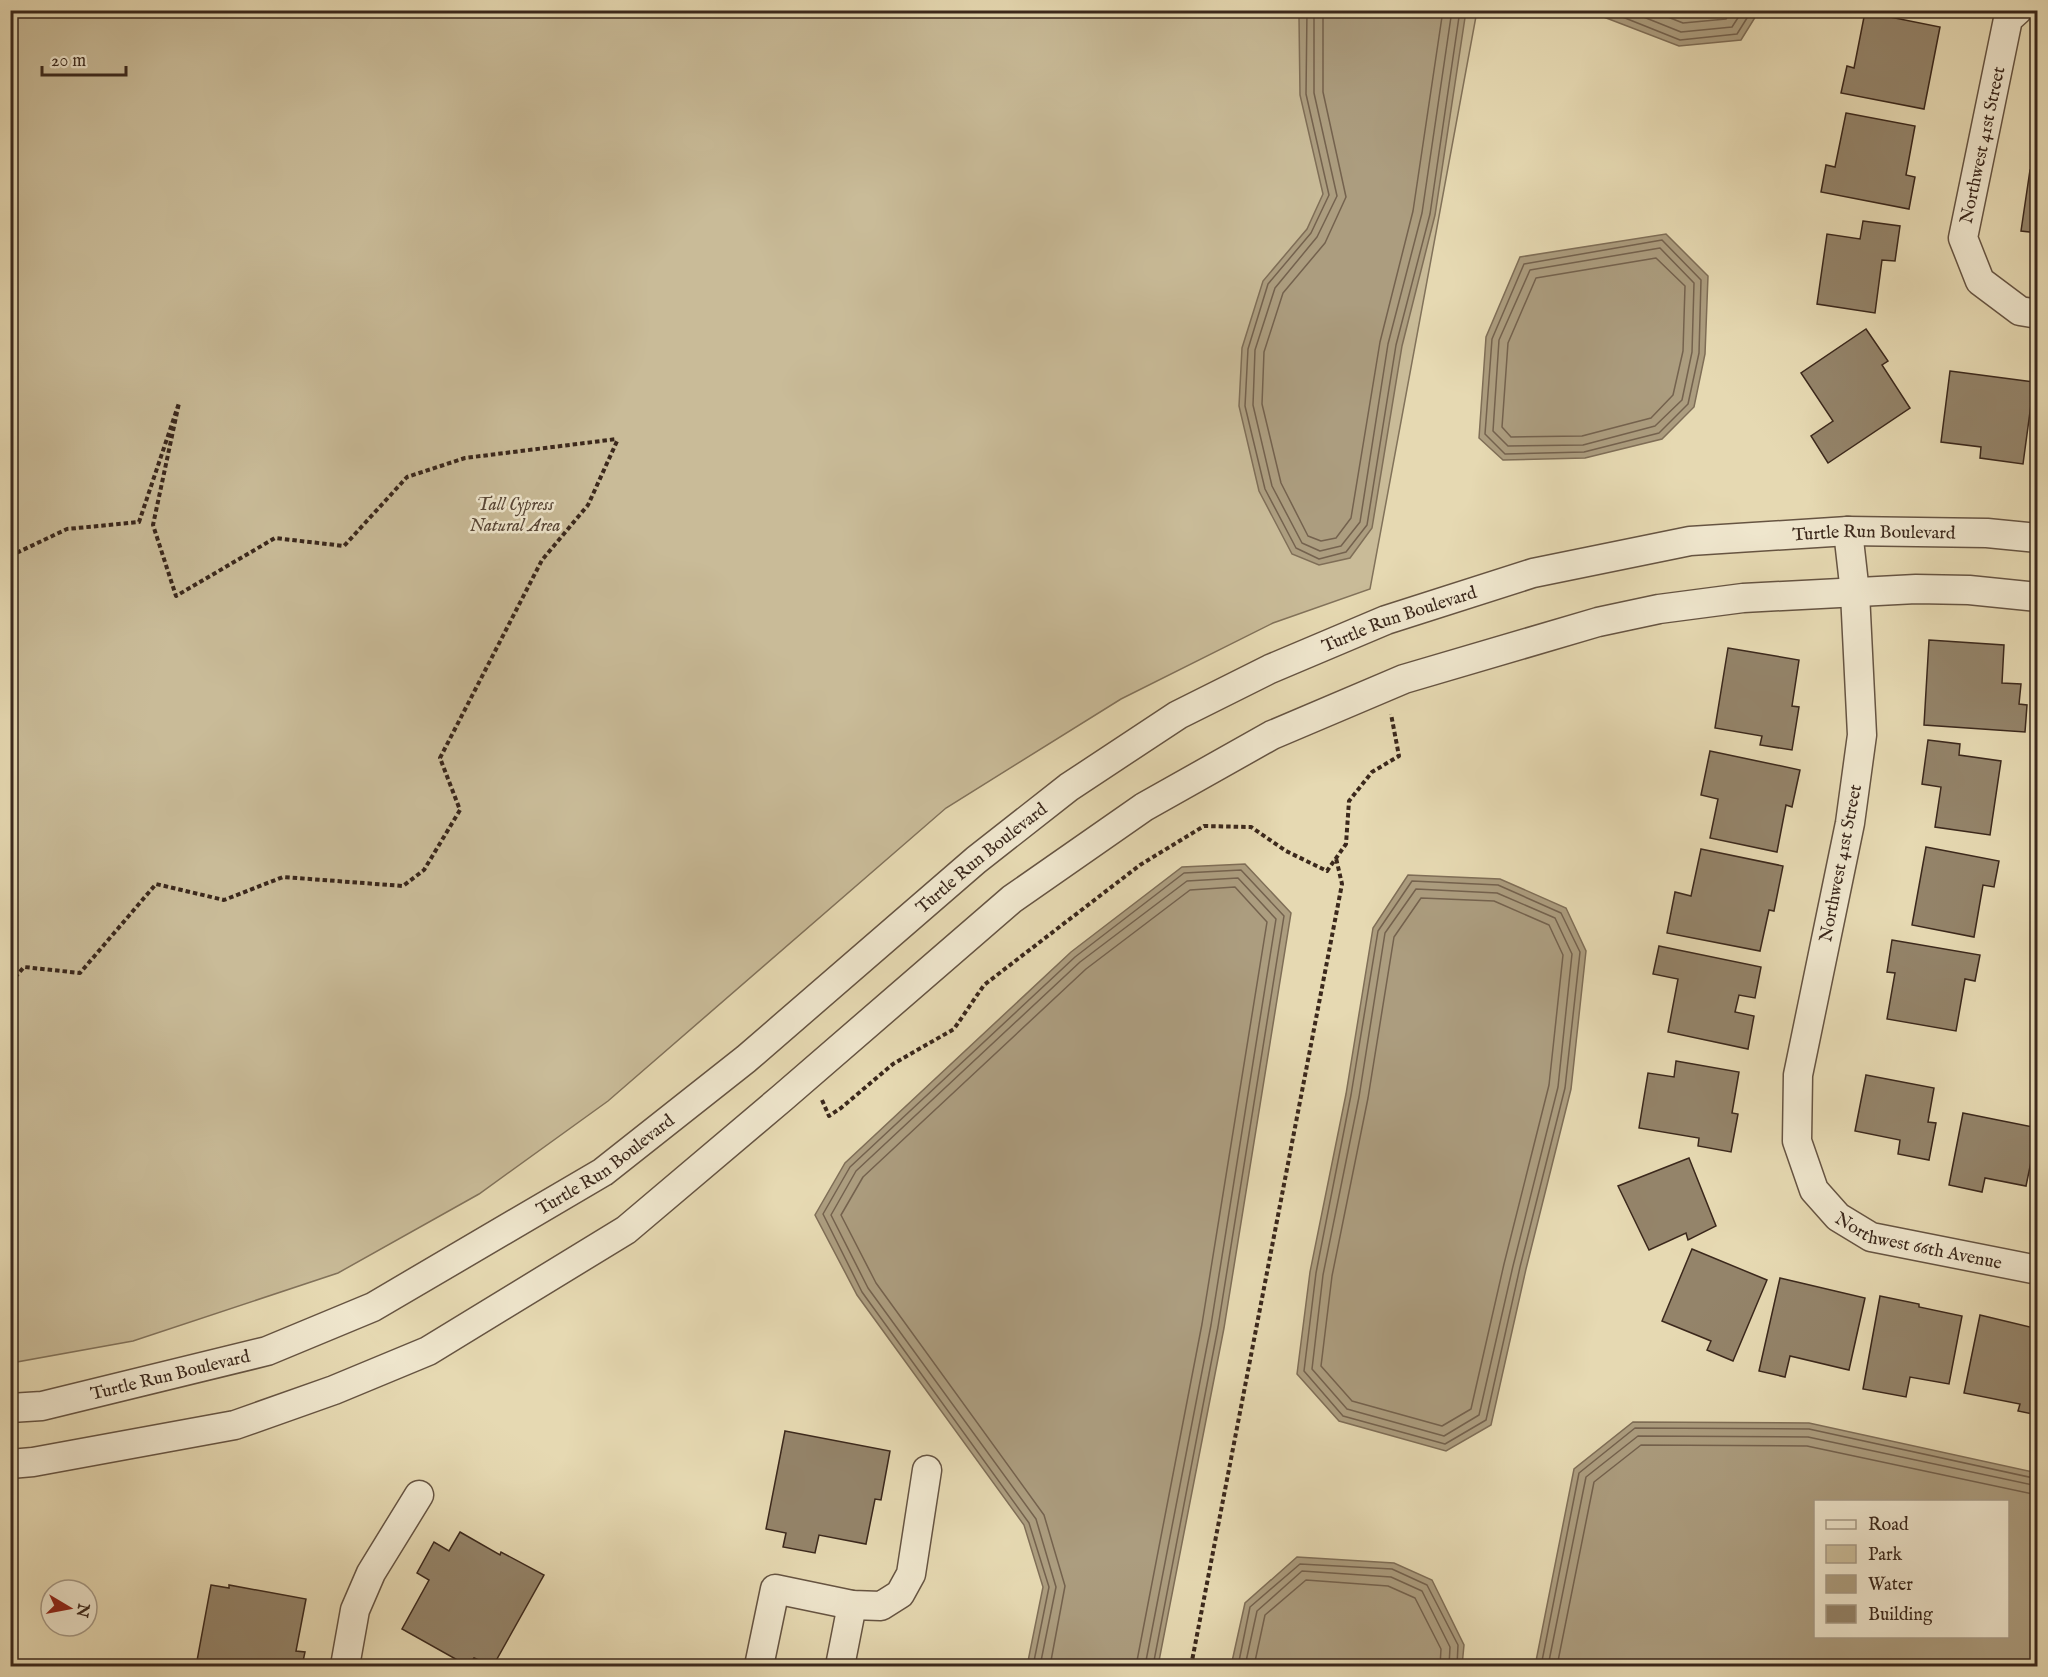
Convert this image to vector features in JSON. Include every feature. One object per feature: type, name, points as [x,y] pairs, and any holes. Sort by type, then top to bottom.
[{"type":"street","name":"Northwest 41st Street","points":[[2018,10],[2008,19],[1963,237],[1980,281],[2020,311],[2037,314]]},
{"type":"street","name":"Northwest 41st Street","points":[[1814,1190],[1797,1141],[1798,1075],[1850,824],[1862,735],[1855,593],[1848,531]]},
{"type":"street","name":"Turtle Run Boulevard","points":[[10,1408],[42,1406],[267,1351],[373,1307],[603,1172],[746,1059],[976,860],[1069,788],[1178,715],[1270,669],[1386,620],[1533,573],[1690,541],[1848,531],[1988,533],[2037,538]]},
{"type":"street","points":[[10,1464],[33,1462],[235,1425],[334,1390],[428,1351],[626,1230],[1012,899],[1144,807],[1272,735],[1404,679],[1598,622],[1659,609],[1743,598],[1916,589],[1969,590],[2037,597]]},
{"type":"street","name":"Northwest 66th Avenue","points":[[1814,1190],[1838,1217],[1871,1237],[2037,1270]]},
{"type":"street","points":[[759,1666],[775,1589],[852,1605],[881,1606],[900,1594],[911,1575],[927,1470]]},
{"type":"street","points":[[345,1666],[355,1610],[367,1582],[419,1496]]},
{"type":"street","points":[[840,1666],[852,1605]]},
{"type":"path","points":[[10,556],[67,529],[139,522],[178,403],[153,525],[176,596],[275,538],[344,546],[407,477],[465,458],[618,439],[588,505],[542,560],[440,758],[460,810],[424,870],[403,886],[283,877],[224,900],[156,884],[80,973],[24,967],[10,983]]},
{"type":"path","points":[[821,1098],[829,1116],[842,1108],[893,1064],[954,1029],[984,985],[1140,865],[1204,826],[1251,827],[1286,851],[1327,872],[1346,844],[1349,801],[1372,772],[1399,756],[1390,710]]},
{"type":"path","points":[[1191,1666],[1342,884],[1336,858]]},
{"type":"green space","name":"Tall Cypress Natural Area","points":[[11,11],[1477,11],[1370,589],[1273,623],[1121,699],[946,808],[608,1101],[479,1194],[338,1273],[133,1341],[11,1363]]},
{"type":"water","points":[[1759,10],[1741,40],[1679,46],[1588,11]]},
{"type":"water","points":[[1301,11],[1466,11],[1435,215],[1402,346],[1372,528],[1350,558],[1319,565],[1292,554],[1259,491],[1239,406],[1242,348],[1263,281],[1307,229],[1323,194],[1300,95],[1299,17]]},
{"type":"water","points":[[1666,234],[1708,276],[1705,354],[1694,407],[1662,439],[1585,458],[1503,460],[1479,438],[1486,337],[1520,257]]},
{"type":"water","points":[[1245,864],[1291,913],[1224,1328],[1158,1666],[1027,1666],[1043,1587],[1024,1525],[857,1295],[815,1215],[845,1163],[1071,952],[1182,867]]},
{"type":"water","points":[[1408,875],[1500,879],[1566,908],[1586,951],[1571,1089],[1526,1269],[1491,1425],[1446,1451],[1339,1421],[1297,1374],[1310,1272],[1346,1094],[1373,928]]},
{"type":"water","points":[[1633,1422],[1809,1423],[2037,1473],[2037,1666],[1535,1666],[1574,1469]]},
{"type":"water","points":[[1297,1557],[1394,1563],[1432,1580],[1464,1645],[1462,1666],[1231,1666],[1245,1603]]},
{"type":"building","points":[[1865,12],[1940,27],[1924,109],[1841,93],[1847,66],[1854,68]]},
{"type":"building","points":[[1846,113],[1915,126],[1906,175],[1915,177],[1909,209],[1821,192],[1826,165],[1835,167]]},
{"type":"building","points":[[2030,170],[2038,171],[2038,233],[2021,231]]},
{"type":"building","points":[[1863,221],[1900,226],[1895,261],[1882,260],[1875,313],[1817,304],[1827,234],[1860,239]]},
{"type":"building","points":[[1866,329],[1888,361],[1882,365],[1910,408],[1828,463],[1811,436],[1833,421],[1801,373]]},
{"type":"building","points":[[1950,371],[2034,382],[2023,464],[1980,458],[1981,447],[1941,442]]},
{"type":"building","points":[[1929,640],[2004,645],[2002,683],[2021,684],[2019,704],[2027,705],[2025,732],[1924,725]]},
{"type":"building","points":[[1728,648],[1799,660],[1792,706],[1799,707],[1792,750],[1760,745],[1762,736],[1715,728]]},
{"type":"building","points":[[1928,740],[1960,744],[1959,755],[2001,761],[1990,835],[1935,827],[1941,787],[1922,784]]},
{"type":"building","points":[[1710,751],[1800,770],[1792,807],[1786,805],[1777,852],[1710,838],[1718,799],[1701,795]]},
{"type":"building","points":[[1926,847],[1999,861],[1994,887],[1983,885],[1974,937],[1912,925]]},
{"type":"building","points":[[1701,849],[1783,866],[1774,911],[1769,910],[1760,951],[1667,933],[1675,892],[1691,896]]},
{"type":"building","points":[[1892,940],[1980,955],[1975,981],[1965,979],[1956,1031],[1887,1019],[1895,973],[1887,972]]},
{"type":"building","points":[[1659,946],[1761,967],[1755,998],[1739,995],[1735,1012],[1754,1016],[1748,1049],[1668,1032],[1678,979],[1653,974]]},
{"type":"building","points":[[1676,1061],[1739,1072],[1732,1113],[1738,1114],[1731,1152],[1698,1146],[1699,1138],[1639,1128],[1648,1073],[1674,1077]]},
{"type":"building","points":[[1866,1075],[1934,1088],[1928,1122],[1936,1123],[1929,1160],[1898,1154],[1900,1140],[1855,1131]]},
{"type":"building","points":[[1963,1113],[2038,1128],[2026,1186],[1985,1178],[1982,1192],[1949,1185]]},
{"type":"building","points":[[1689,1158],[1716,1226],[1688,1240],[1686,1233],[1649,1250],[1618,1186]]},
{"type":"building","points":[[1692,1249],[1767,1280],[1733,1361],[1707,1350],[1711,1341],[1662,1321]]},
{"type":"building","points":[[1780,1278],[1865,1298],[1849,1370],[1790,1356],[1785,1377],[1759,1371]]},
{"type":"building","points":[[1880,1296],[1962,1316],[1949,1384],[1910,1377],[1906,1397],[1863,1389]]},
{"type":"building","points":[[1980,1315],[2038,1329],[2038,1415],[2018,1411],[2020,1404],[1964,1393]]},
{"type":"building","points":[[785,1431],[890,1451],[881,1500],[875,1499],[866,1544],[819,1535],[815,1553],[783,1547],[786,1533],[766,1529]]},
{"type":"building","points":[[460,1532],[500,1555],[501,1552],[544,1575],[493,1666],[474,1658],[468,1666],[402,1629],[429,1580],[417,1573],[434,1542],[449,1551]]},
{"type":"building","points":[[211,1585],[229,1588],[229,1585],[306,1599],[296,1651],[305,1652],[302,1666],[196,1666]]}]
